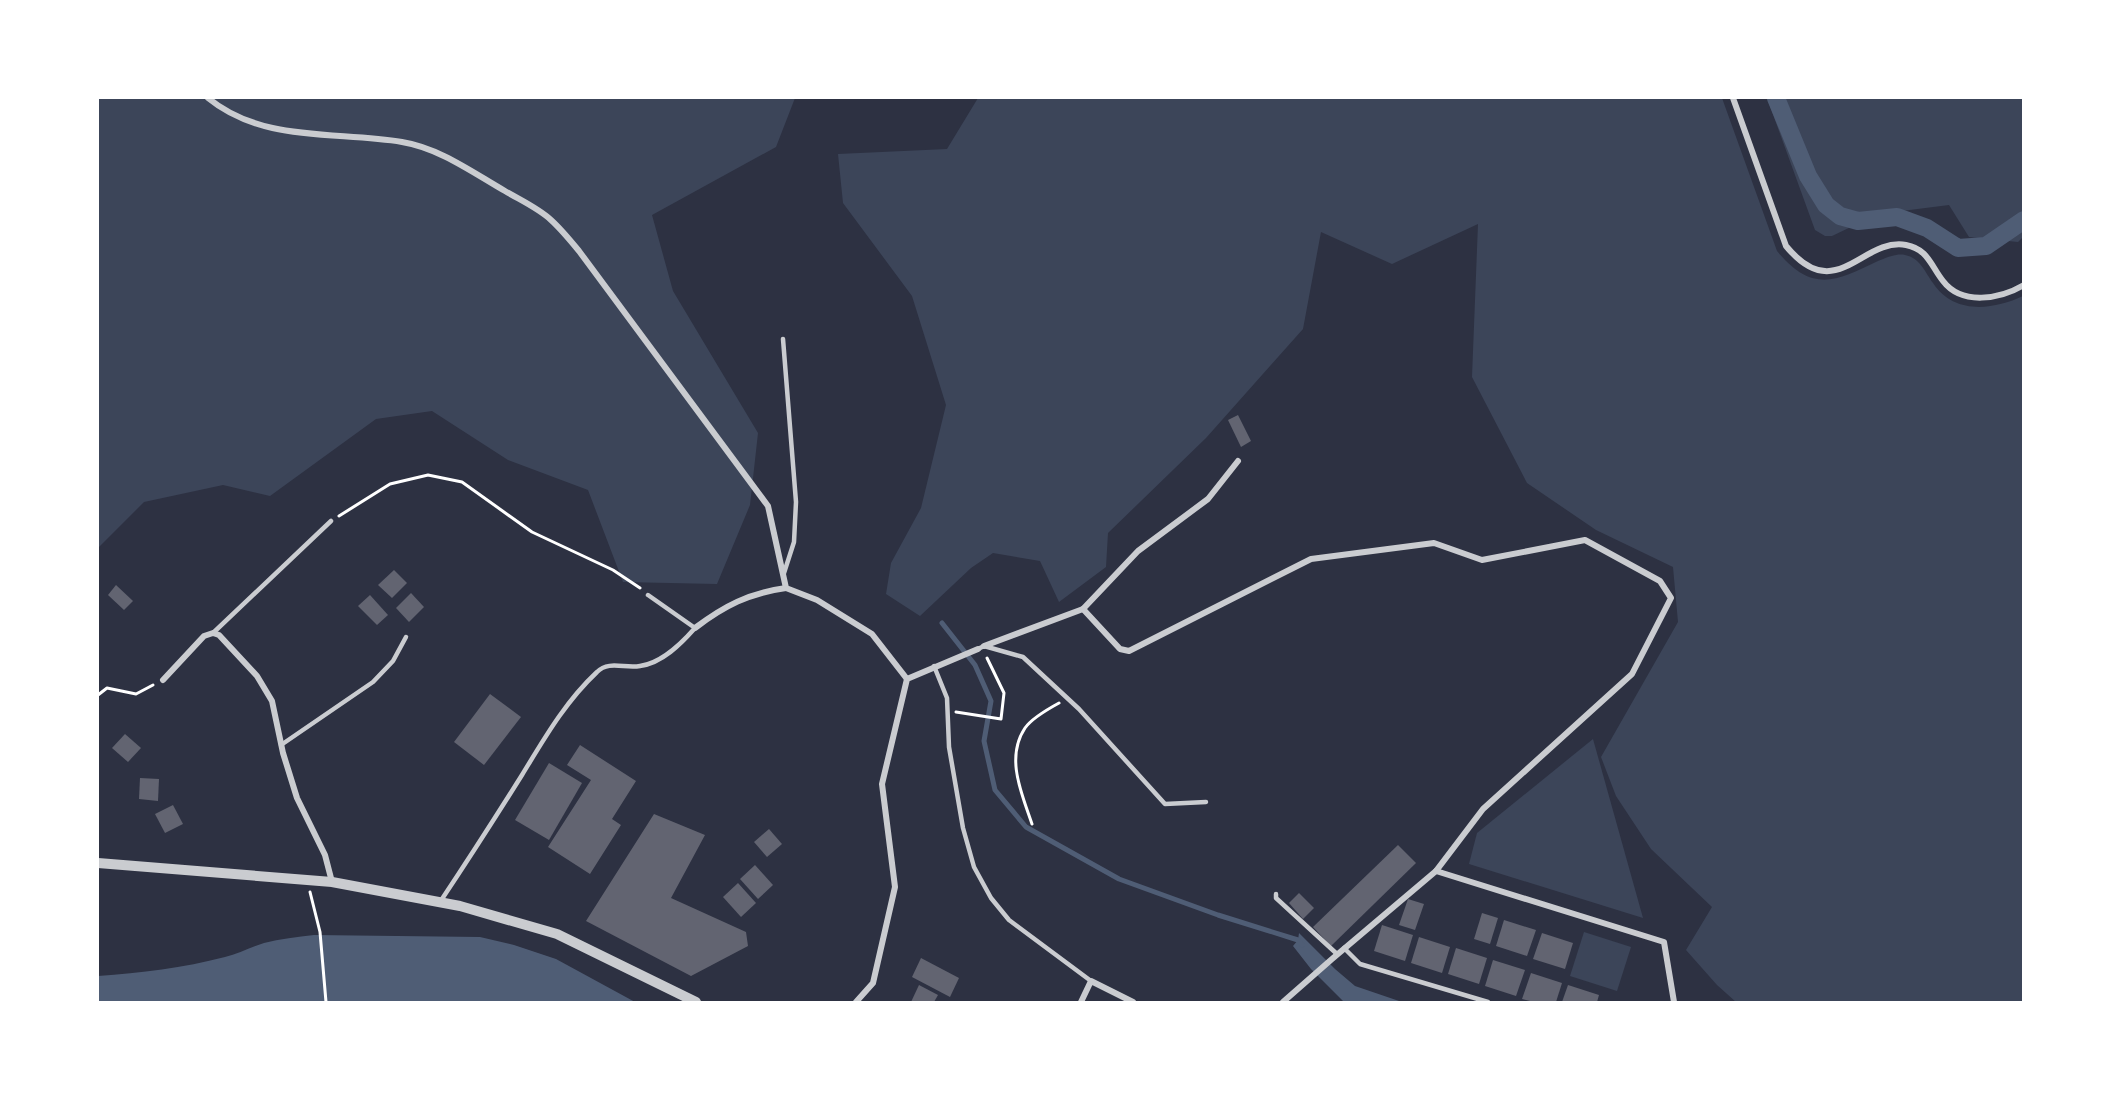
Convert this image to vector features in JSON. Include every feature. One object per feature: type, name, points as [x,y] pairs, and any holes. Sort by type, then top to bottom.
[{"type":"street","points":[[208,98],[249,122],[273,129],[396,141],[418,146],[461,165],[552,220],[579,251],[768,506],[786,588]]},
{"type":"street","points":[[1733,98],[1786,246],[1806,265],[1816,270],[1840,268],[1881,248],[1902,244],[1912,246],[1926,254],[1945,284],[1962,295],[1972,298],[1992,297],[2024,285]]},
{"type":"street","points":[[907,679],[948,660],[1083,609],[1138,551],[1208,500],[1238,460]]},
{"type":"street","points":[[1083,609],[1120,649],[1130,651],[1311,559],[1434,543],[1482,560],[1585,540],[1660,581],[1671,598],[1632,674],[1483,809],[1436,871],[1283,1002]]},
{"type":"street","points":[[695,628],[719,610],[748,596],[786,588],[817,600],[872,634],[907,679]]},
{"type":"street","points":[[163,680],[204,636],[213,633],[219,635],[243,659],[272,701],[281,745],[297,798],[325,855],[332,882]]},
{"type":"street","points":[[855,1002],[873,983],[895,887],[882,784],[907,679]]},
{"type":"street","points":[[98,863],[332,882],[460,906],[557,934],[696,1002]]},
{"type":"street","points":[[1436,871],[1664,942],[1674,1002]]},
{"type":"street","points":[[1081,1002],[1091,981],[1132,1002]]},
{"type":"lane","points":[[783,339],[796,502],[794,542],[783,575]]},
{"type":"lane","points":[[213,633],[331,521]]},
{"type":"lane","points":[[440,902],[562,710],[598,670],[612,664],[625,668],[642,666],[658,660],[681,644],[695,628],[648,595]]},
{"type":"lane","points":[[281,745],[373,682],[393,661],[406,637]]},
{"type":"lane","points":[[984,647],[1023,657],[1079,709],[1165,804],[1206,802]]},
{"type":"lane","points":[[934,666],[946,698],[949,747],[963,828],[974,867],[991,898],[1009,920],[1091,981]]},
{"type":"lane","points":[[1276,894],[1276,897],[1335,956]]},
{"type":"lane","points":[[1344,948],[1360,964],[1488,1002]]},
{"type":"path","points":[[331,521],[390,484],[428,475],[462,482],[532,532],[613,570],[648,595]]},
{"type":"path","points":[[968,714],[1001,719],[1004,693],[984,647]]},
{"type":"path","points":[[98,695],[106,688],[136,694],[163,680]]},
{"type":"path","points":[[1032,824],[1017,780],[1017,747],[1025,727],[1047,710],[1068,699]]},
{"type":"path","points":[[307,881],[320,932],[326,1002]]},
{"type":"shaded area","points":[[98,98],[795,98],[776,147],[652,215],[673,291],[758,433],[750,505],[717,584],[623,582],[588,490],[508,460],[432,411],[376,419],[270,496],[223,485],[144,502],[98,548]]},
{"type":"shaded area","points":[[978,98],[1722,98],[1777,251],[1802,273],[1825,280],[1849,274],[1888,257],[1902,255],[1915,259],[1942,293],[1963,305],[1987,306],[2023,296],[2023,1002],[1736,1002],[1717,985],[1686,950],[1712,907],[1651,849],[1616,796],[1601,757],[1678,622],[1673,567],[1596,530],[1527,483],[1472,377],[1478,224],[1392,264],[1321,232],[1303,329],[1206,438],[1108,533],[1106,567],[1059,602],[1040,561],[993,553],[971,568],[920,616],[886,594],[891,563],[921,508],[946,405],[912,296],[843,203],[838,154],[947,149]]},
{"type":"shaded area","points":[[1767,98],[2023,98],[2023,237],[2018,242],[1969,237],[1949,205],[1878,214],[1832,236],[1825,236],[1815,230]]},
{"type":"shaded area","points":[[1593,739],[1643,918],[1469,864],[1477,833]]},
{"type":"shaded area","points":[[1584,932],[1631,947],[1617,991],[1570,976]]},
{"type":"shaded area","points":[[1299,933],[1355,986],[1402,1002],[1344,1002],[1311,969],[1293,946],[1298,940]]},
{"type":"shaded area","points":[[314,935],[480,937],[556,959],[635,1002],[98,1002],[98,976],[146,972],[193,964],[230,956],[264,943]]},
{"type":"building","points":[[1238,415],[1251,441],[1241,447],[1228,420]]},
{"type":"building","points":[[394,570],[407,583],[392,598],[378,585]]},
{"type":"building","points":[[116,585],[133,601],[124,610],[108,595]]},
{"type":"building","points":[[411,593],[424,607],[409,622],[396,608]]},
{"type":"building","points":[[370,595],[388,615],[377,625],[358,606]]},
{"type":"building","points":[[490,694],[521,717],[484,765],[454,742]]},
{"type":"building","points":[[125,734],[141,748],[128,762],[112,748]]},
{"type":"building","points":[[580,745],[636,781],[612,819],[621,825],[590,874],[548,847],[591,780],[567,765]]},
{"type":"building","points":[[549,763],[582,783],[549,840],[515,820]]},
{"type":"building","points":[[140,778],[159,779],[158,801],[139,799]]},
{"type":"building","points":[[173,805],[183,824],[165,833],[155,814]]},
{"type":"building","points":[[654,814],[705,835],[671,898],[746,932],[748,946],[691,976],[586,921]]},
{"type":"building","points":[[769,829],[782,844],[767,857],[754,842]]},
{"type":"building","points":[[1398,845],[1416,863],[1331,946],[1313,927]]},
{"type":"building","points":[[755,865],[773,885],[758,899],[740,879]]},
{"type":"building","points":[[738,883],[756,903],[741,917],[723,897]]},
{"type":"building","points":[[1299,893],[1314,908],[1303,919],[1289,903]]},
{"type":"building","points":[[1408,899],[1424,904],[1415,930],[1399,925]]},
{"type":"building","points":[[1482,913],[1498,918],[1490,944],[1474,939]]},
{"type":"building","points":[[1504,920],[1536,930],[1527,956],[1496,946]]},
{"type":"building","points":[[1382,925],[1413,935],[1405,961],[1374,951]]},
{"type":"building","points":[[1542,933],[1573,943],[1565,969],[1533,959]]},
{"type":"building","points":[[1419,937],[1450,947],[1442,973],[1411,963]]},
{"type":"building","points":[[1456,948],[1487,958],[1479,984],[1448,974]]},
{"type":"building","points":[[921,958],[959,978],[950,997],[912,977]]},
{"type":"building","points":[[1493,960],[1525,970],[1516,996],[1485,986]]},
{"type":"building","points":[[1531,973],[1562,983],[1556,1002],[1534,1002],[1522,999]]},
{"type":"building","points":[[919,985],[938,995],[934,1002],[911,1002]]},
{"type":"building","points":[[1568,985],[1599,995],[1597,1002],[1562,1002]]},
{"type":"waterway","points":[[1776,98],[1808,176],[1826,205],[1840,216],[1858,221],[1897,217],[1927,228],[1958,248],[1986,246],[2024,220]]},
{"type":"waterway","points":[[942,623],[975,665],[991,701],[984,741],[995,790],[1026,827],[1119,879],[1218,915],[1298,940],[1302,945]]}]
